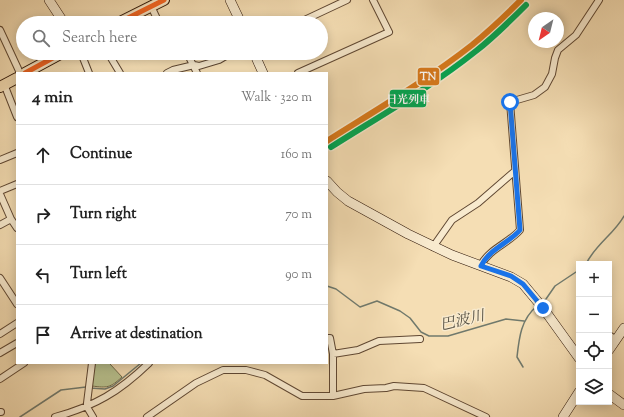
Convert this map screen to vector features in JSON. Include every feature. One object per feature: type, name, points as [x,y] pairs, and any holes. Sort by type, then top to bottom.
[{"type":"main road","points":[[132,16],[164,0]]},
{"type":"main road","points":[[27,72],[49,60]]},
{"type":"main road","points":[[2,86],[16,79]]},
{"type":"street","points":[[49,0],[59,16]]},
{"type":"street","points":[[230,0],[238,16]]},
{"type":"street","points":[[313,16],[347,0]]},
{"type":"street","points":[[328,59],[389,32],[373,0]]},
{"type":"street","points":[[481,266],[493,251],[513,238],[520,230],[510,102],[534,95],[544,87],[552,74],[558,50],[576,35],[599,0]]},
{"type":"street","points":[[151,6],[156,16]]},
{"type":"street","points":[[0,30],[20,72]]},
{"type":"street","points":[[84,60],[89,72]]},
{"type":"street","points":[[112,60],[119,72]]},
{"type":"street","points":[[191,60],[197,72]]},
{"type":"street","points":[[169,72],[219,60]]},
{"type":"street","points":[[257,60],[263,72]]},
{"type":"street","points":[[300,72],[327,60]]},
{"type":"street","points":[[2,86],[16,115]]},
{"type":"street","points":[[0,160],[16,153]]},
{"type":"street","points":[[433,247],[452,220],[478,203],[515,171]]},
{"type":"street","points":[[328,182],[337,192],[352,203],[433,247],[511,276],[523,284],[576,351]]},
{"type":"street","points":[[16,184],[0,192],[11,219],[16,226]]},
{"type":"street","points":[[0,225],[11,219]]},
{"type":"street","points":[[0,278],[16,302]]},
{"type":"street","points":[[0,334],[16,324]]},
{"type":"street","points":[[612,337],[624,328]]},
{"type":"street","points":[[328,338],[330,338],[334,354],[333,396]]},
{"type":"street","points":[[334,354],[358,350],[379,341],[420,338]]},
{"type":"street","points":[[0,354],[16,344]]},
{"type":"street","points":[[0,379],[22,364]]},
{"type":"street","points":[[92,364],[87,407],[93,417]]},
{"type":"street","points":[[55,417],[87,407],[122,386],[148,364]]},
{"type":"street","points":[[221,364],[222,370]]},
{"type":"street","points":[[147,417],[196,383],[222,370],[246,370],[265,375],[302,396],[333,396],[364,389],[394,386],[424,388],[486,417]]},
{"type":"street","points":[[612,396],[624,405]]},
{"type":"street","points":[[563,417],[576,397]]},
{"type":"green space","points":[[94,364],[110,364],[122,377],[108,386],[92,386]]},
{"type":"waterway","name":"巴波川","points":[[588,261],[594,251],[624,216]]},
{"type":"waterway","name":"巴波川","points":[[542,303],[555,286],[576,272]]},
{"type":"waterway","name":"巴波川","points":[[328,286],[336,289],[360,307],[377,301],[400,311],[410,318],[421,332],[429,336],[448,336],[506,319],[524,321]]},
{"type":"waterway","name":"巴波川","points":[[523,367],[517,357],[520,336],[527,317],[537,306]]},
{"type":"waterway","name":"巴波川","points":[[90,388],[105,389],[113,386],[140,364]]},
{"type":"waterway","name":"巴波川","points":[[20,417],[61,390],[86,387]]},
{"type":"transit line","points":[[132,16],[164,0]]},
{"type":"transit line","name":"TN","points":[[328,140],[401,95],[455,58],[485,34],[521,0]]},
{"type":"transit line","name":"日光列車","points":[[331,147],[405,101],[459,64],[489,40],[526,5]]},
{"type":"transit line","points":[[27,72],[49,60]]},
{"type":"route","points":[[510,102],[520,230],[513,238],[493,251],[481,266],[511,276],[523,284],[543,308]]}]
